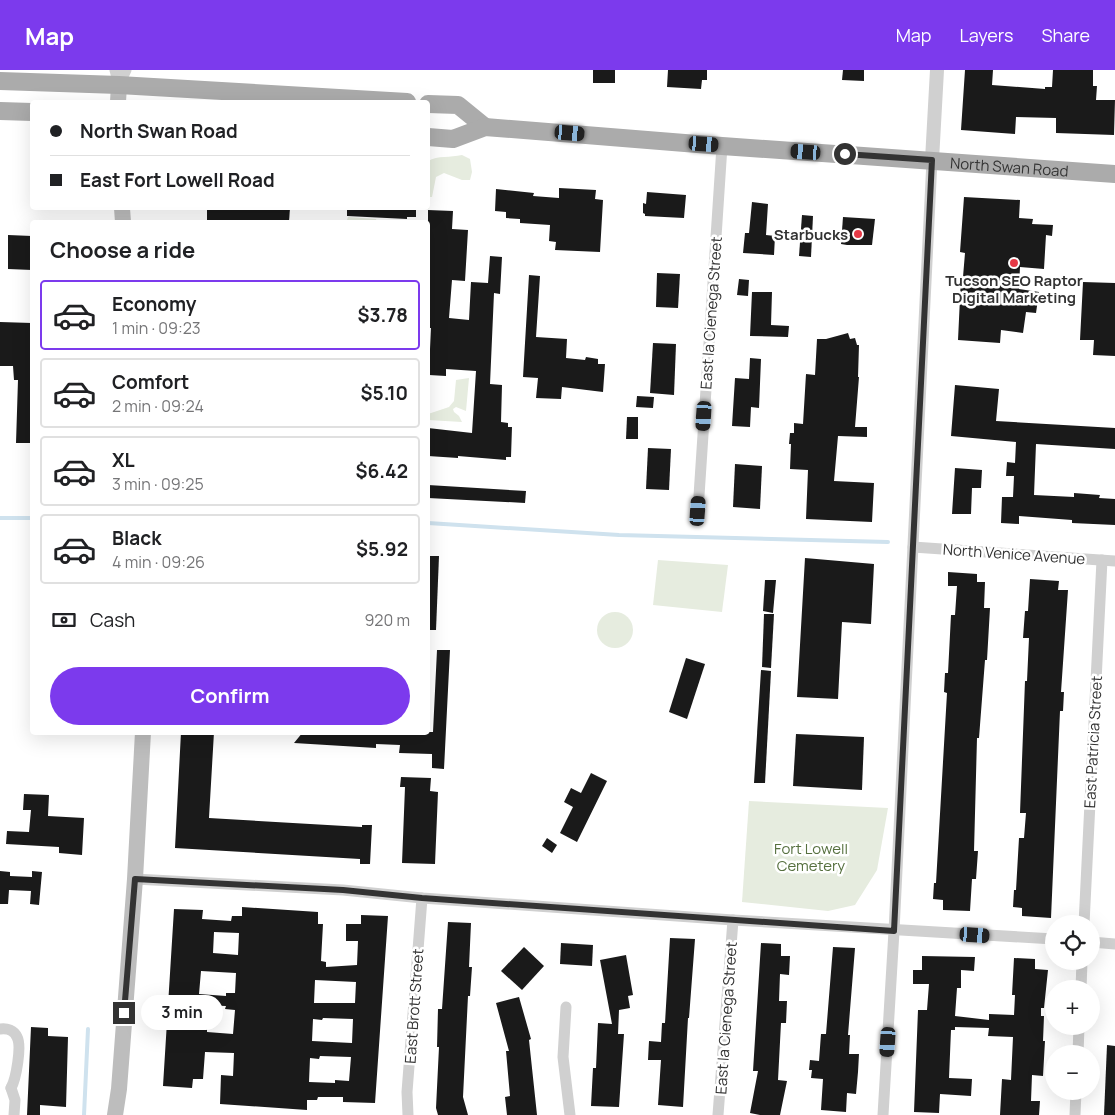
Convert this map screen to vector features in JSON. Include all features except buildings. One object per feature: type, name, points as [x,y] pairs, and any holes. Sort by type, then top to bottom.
[{"type":"main road","points":[[118,100],[120,75]]},
{"type":"main road","points":[[0,81],[120,75],[386,100]]},
{"type":"main road","points":[[430,104],[458,105],[485,127]]},
{"type":"main road","points":[[0,111],[30,112]]},
{"type":"main road","name":"North Swan Road","points":[[430,137],[453,139],[485,127],[1115,174]]},
{"type":"main road","points":[[115,1115],[119,1089],[135,879],[143,735]]},
{"type":"street","points":[[883,1115],[894,931],[936,70]]},
{"type":"street","name":"East la Cienega Street","points":[[698,511],[722,146]]},
{"type":"street","name":"North Venice Avenue","points":[[913,547],[1115,561]]},
{"type":"street","name":"East Patricia Street","points":[[1084,915],[1102,560]]},
{"type":"street","points":[[135,879],[343,890],[422,898],[733,920],[1045,939]]},
{"type":"street","name":"East Brott Street","points":[[408,1115],[407,1092],[422,898]]},
{"type":"street","name":"East la Cienega Street","points":[[718,1115],[733,920]]},
{"type":"street","points":[[1100,943],[1115,944]]},
{"type":"street","points":[[566,1006],[562,1057],[570,1115]]},
{"type":"street","points":[[0,1029],[14,1032],[18,1041],[16,1074],[6,1086],[15,1100],[14,1115]]},
{"type":"street","points":[[1075,1115],[1076,1100]]},
{"type":"green space","points":[[462,155],[470,159],[472,172],[470,180],[462,180],[444,173],[436,177],[432,197],[430,197],[430,160]]},
{"type":"green space","points":[[348,217],[376,220],[347,220]]},
{"type":"green space","points":[[469,378],[466,411],[456,407],[453,409],[462,422],[430,420],[430,413],[449,407],[454,401],[456,380]]},
{"type":"green space","points":[[658,560],[728,565],[722,612],[653,605]]},
{"type":"green space","points":[[615,612],[628,617],[633,630],[628,643],[615,648],[602,643],[597,630],[602,617]]},
{"type":"green space","name":"Fort Lowell Cemetery","points":[[749,801],[888,808],[877,870],[855,905],[828,911],[742,902]]},
{"type":"waterway","points":[[0,518],[30,518]]},
{"type":"waterway","points":[[430,523],[619,535],[888,542]]},
{"type":"waterway","points":[[84,1115],[88,1029]]},
{"type":"place","name":"Starbucks","points":[[858,234]]},
{"type":"place","name":"Tucson SEO Raptor Digital Marketing","points":[[1014,263]]},
{"type":"route","points":[[124,1013],[135,879],[343,890],[422,898],[894,931],[932,160],[845,154]]}]
